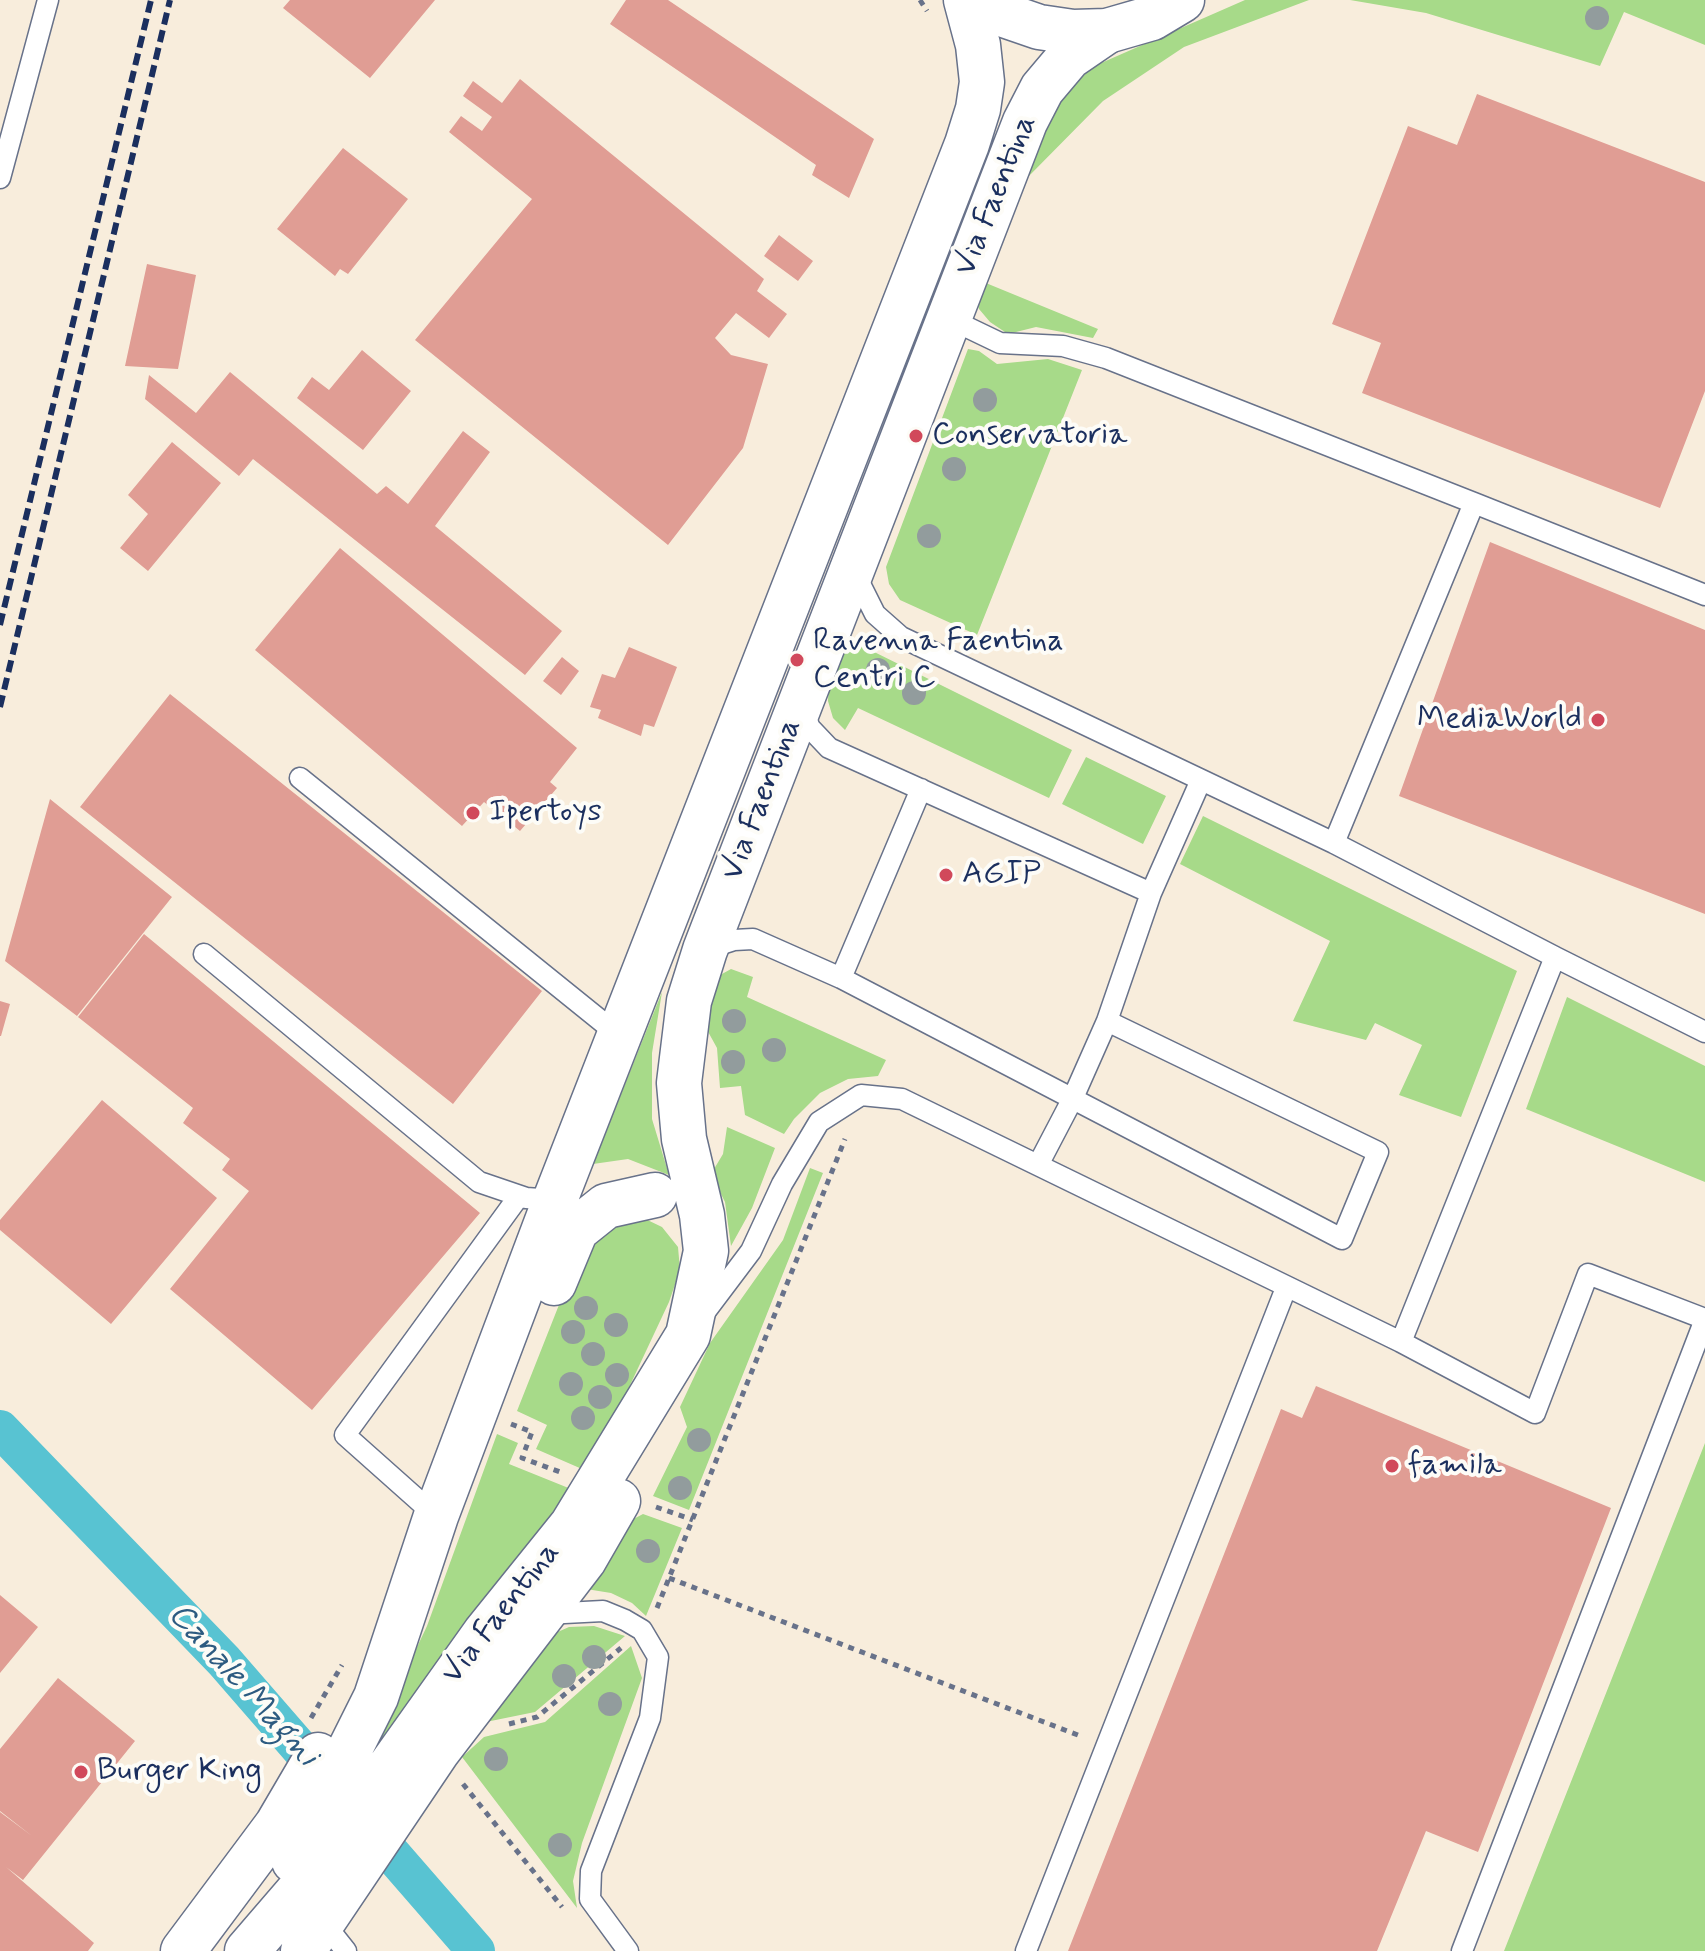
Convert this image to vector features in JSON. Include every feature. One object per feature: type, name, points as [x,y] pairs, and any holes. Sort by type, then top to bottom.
[{"type":"main road","name":"Via Faentina","points":[[232,1951],[315,1896],[366,1692],[501,1344],[537,1198],[621,1037],[967,144],[978,109],[982,82],[978,45],[966,0]]},
{"type":"main road","points":[[980,0],[1007,16],[1039,27],[1073,32],[1107,31],[1152,18],[1182,0]]},
{"type":"main road","name":"Via Faentina","points":[[247,1951],[315,1896],[413,1767],[485,1633],[572,1525],[688,1335],[701,1287],[706,1251],[702,1215],[684,1139],[679,1083],[689,1001],[705,950],[948,318],[1036,100],[1069,57],[1107,31]]},
{"type":"main road","points":[[537,1198],[602,1185],[655,1195],[675,1208],[706,1251]]},
{"type":"main road","points":[[501,1344],[535,1320],[549,1297],[576,1230],[606,1206],[655,1195]]},
{"type":"main road","points":[[413,1767],[545,1614],[584,1560],[622,1495],[679,1374],[688,1335]]},
{"type":"main road","points":[[183,1951],[315,1896]]},
{"type":"lane","points":[[0,178],[48,0]]},
{"type":"lane","points":[[948,318],[1000,343],[1063,346],[1106,358],[1705,595]]},
{"type":"lane","points":[[1334,843],[1474,503]]},
{"type":"lane","points":[[852,569],[868,602],[887,628],[1334,843],[1705,1032]]},
{"type":"lane","points":[[800,704],[810,728],[829,748],[1151,893]]},
{"type":"lane","points":[[300,778],[621,1037]]},
{"type":"lane","points":[[1038,1165],[1072,1100],[1107,1021],[1151,893],[1201,780]]},
{"type":"lane","points":[[841,978],[921,789]]},
{"type":"lane","points":[[705,950],[734,940],[753,939],[841,978],[1342,1239],[1378,1152],[1107,1021]]},
{"type":"lane","points":[[204,954],[479,1182],[537,1198],[345,1435],[436,1516]]},
{"type":"lane","points":[[1401,1342],[1555,957]]},
{"type":"lane","points":[[688,1335],[751,1251],[782,1184],[819,1122],[861,1095],[902,1099],[1401,1342],[1535,1413],[1588,1274],[1704,1320],[1462,1951]]},
{"type":"lane","points":[[1026,1951],[1286,1288]]},
{"type":"lane","points":[[545,1614],[603,1611],[642,1630],[658,1657],[650,1718],[591,1871],[590,1899],[628,1951]]},
{"type":"path","points":[[506,1725],[537,1717],[642,1630],[655,1612],[846,1135]]},
{"type":"path","points":[[669,1578],[1107,1746]]},
{"type":"path","points":[[413,1767],[570,1918]]},
{"type":"green space","points":[[1245,0],[1309,0],[1184,47],[1103,101],[1025,180],[1057,103],[1092,67]]},
{"type":"green space","points":[[1350,0],[1705,0],[1705,45],[1624,12],[1600,66],[1426,13]]},
{"type":"green space","points":[[981,281],[1098,329],[1093,338],[1036,327],[1008,334],[990,322],[979,309],[975,295]]},
{"type":"green space","points":[[968,349],[979,351],[997,364],[1048,359],[1082,370],[977,635],[900,600],[889,584],[886,567]]},
{"type":"green space","points":[[846,638],[1072,750],[1049,798],[858,708],[845,730],[833,718],[828,701],[829,681]]},
{"type":"green space","points":[[1086,757],[1166,796],[1143,844],[1062,804]]},
{"type":"green space","points":[[1203,816],[1517,971],[1461,1117],[1399,1095],[1422,1045],[1375,1023],[1366,1040],[1293,1021],[1330,941],[1180,864]]},
{"type":"green space","points":[[731,969],[753,977],[747,997],[886,1060],[878,1076],[848,1079],[820,1093],[784,1134],[745,1115],[741,1086],[720,1088],[717,1048],[706,1028],[713,979]]},
{"type":"green space","points":[[662,992],[652,1053],[652,1119],[669,1175],[628,1159],[593,1164]]},
{"type":"green space","points":[[1567,997],[1705,1066],[1705,1182],[1526,1109]]},
{"type":"green space","points":[[727,1127],[775,1148],[752,1208],[731,1246],[725,1202],[711,1174],[723,1154]]},
{"type":"green space","points":[[810,1168],[823,1173],[689,1510],[653,1496],[687,1427],[680,1407],[710,1343],[783,1240]]},
{"type":"green space","points":[[637,1215],[662,1227],[678,1247],[680,1270],[669,1302],[624,1398],[582,1469],[536,1449],[547,1425],[517,1411],[587,1234]]},
{"type":"green space","points":[[497,1434],[518,1443],[509,1464],[571,1489],[546,1530],[357,1774],[427,1626]]},
{"type":"green space","points":[[1705,1443],[1705,1951],[1504,1951]]},
{"type":"green space","points":[[643,1514],[682,1528],[646,1616],[632,1603],[611,1593],[580,1588],[626,1523]]},
{"type":"green space","points":[[594,1626],[625,1636],[535,1712],[476,1724],[544,1638],[569,1627]]},
{"type":"green space","points":[[631,1646],[642,1678],[582,1843],[573,1881],[577,1908],[462,1757],[484,1737],[545,1722]]},
{"type":"building","points":[[290,0],[435,0],[370,78],[283,8]]},
{"type":"building","points":[[626,0],[668,0],[874,139],[849,198],[812,175],[816,165],[610,24]]},
{"type":"building","points":[[520,79],[764,279],[757,291],[787,314],[769,338],[736,313],[715,338],[731,355],[768,364],[743,448],[668,545],[415,340],[532,199],[449,132],[461,116],[482,131],[492,117],[463,96],[473,81],[502,103]]},
{"type":"building","points":[[1477,94],[1705,182],[1705,391],[1660,508],[1362,393],[1381,343],[1332,324],[1408,126],[1457,145]]},
{"type":"building","points":[[343,148],[408,199],[348,274],[340,269],[335,276],[277,229]]},
{"type":"building","points":[[779,235],[813,261],[798,281],[764,256]]},
{"type":"building","points":[[147,264],[196,275],[178,369],[125,366]]},
{"type":"building","points":[[362,350],[411,391],[363,450],[297,398],[312,377],[329,390]]},
{"type":"building","points":[[230,372],[377,494],[386,486],[408,504],[463,431],[490,452],[435,526],[562,631],[525,675],[253,459],[239,476],[145,399],[149,375],[196,413]]},
{"type":"building","points":[[172,442],[221,483],[148,571],[120,548],[148,514],[128,495]]},
{"type":"building","points":[[1490,542],[1705,630],[1705,914],[1399,796]]},
{"type":"building","points":[[340,548],[577,748],[550,782],[557,788],[520,831],[484,802],[462,826],[255,650]]},
{"type":"building","points":[[629,647],[677,667],[654,727],[644,724],[641,736],[598,718],[601,710],[590,707],[602,674],[615,678]]},
{"type":"building","points":[[562,657],[579,671],[561,695],[543,681]]},
{"type":"building","points":[[170,694],[542,991],[453,1104],[80,807]]},
{"type":"building","points":[[50,799],[172,897],[77,1016],[5,961]]},
{"type":"building","points":[[144,934],[480,1213],[312,1410],[170,1289],[249,1191],[222,1170],[230,1159],[183,1123],[193,1108],[78,1017]]},
{"type":"building","points":[[0,1001],[10,1004],[1,1036],[0,1036]]},
{"type":"building","points":[[102,1100],[217,1198],[111,1324],[0,1230],[0,1220]]},
{"type":"building","points":[[1316,1386],[1611,1508],[1478,1852],[1426,1831],[1377,1951],[1068,1951],[1281,1409],[1302,1418]]},
{"type":"building","points":[[0,1595],[38,1627],[0,1673]]},
{"type":"building","points":[[58,1678],[135,1741],[23,1880],[6,1867],[94,1943],[88,1951],[0,1951],[0,1812],[32,1836],[0,1811],[0,1749]]},
{"type":"waterway","name":"Canale Magni","points":[[0,1429],[224,1661],[476,1951]]},
{"type":"railway","points":[[0,625],[151,0]]},
{"type":"railway","points":[[0,707],[170,0]]},
{"type":"place","name":"Conservatoria","points":[[916,436]]},
{"type":"place","name":"Ravenna Faentina Centri C","points":[[797,660]]},
{"type":"place","name":"MediaWorld","points":[[1598,720]]},
{"type":"place","name":"Ipertoys","points":[[473,813]]},
{"type":"place","name":"AGIP","points":[[946,875]]},
{"type":"place","name":"famila","points":[[1392,1466]]},
{"type":"place","name":"Burger King","points":[[81,1772]]}]
